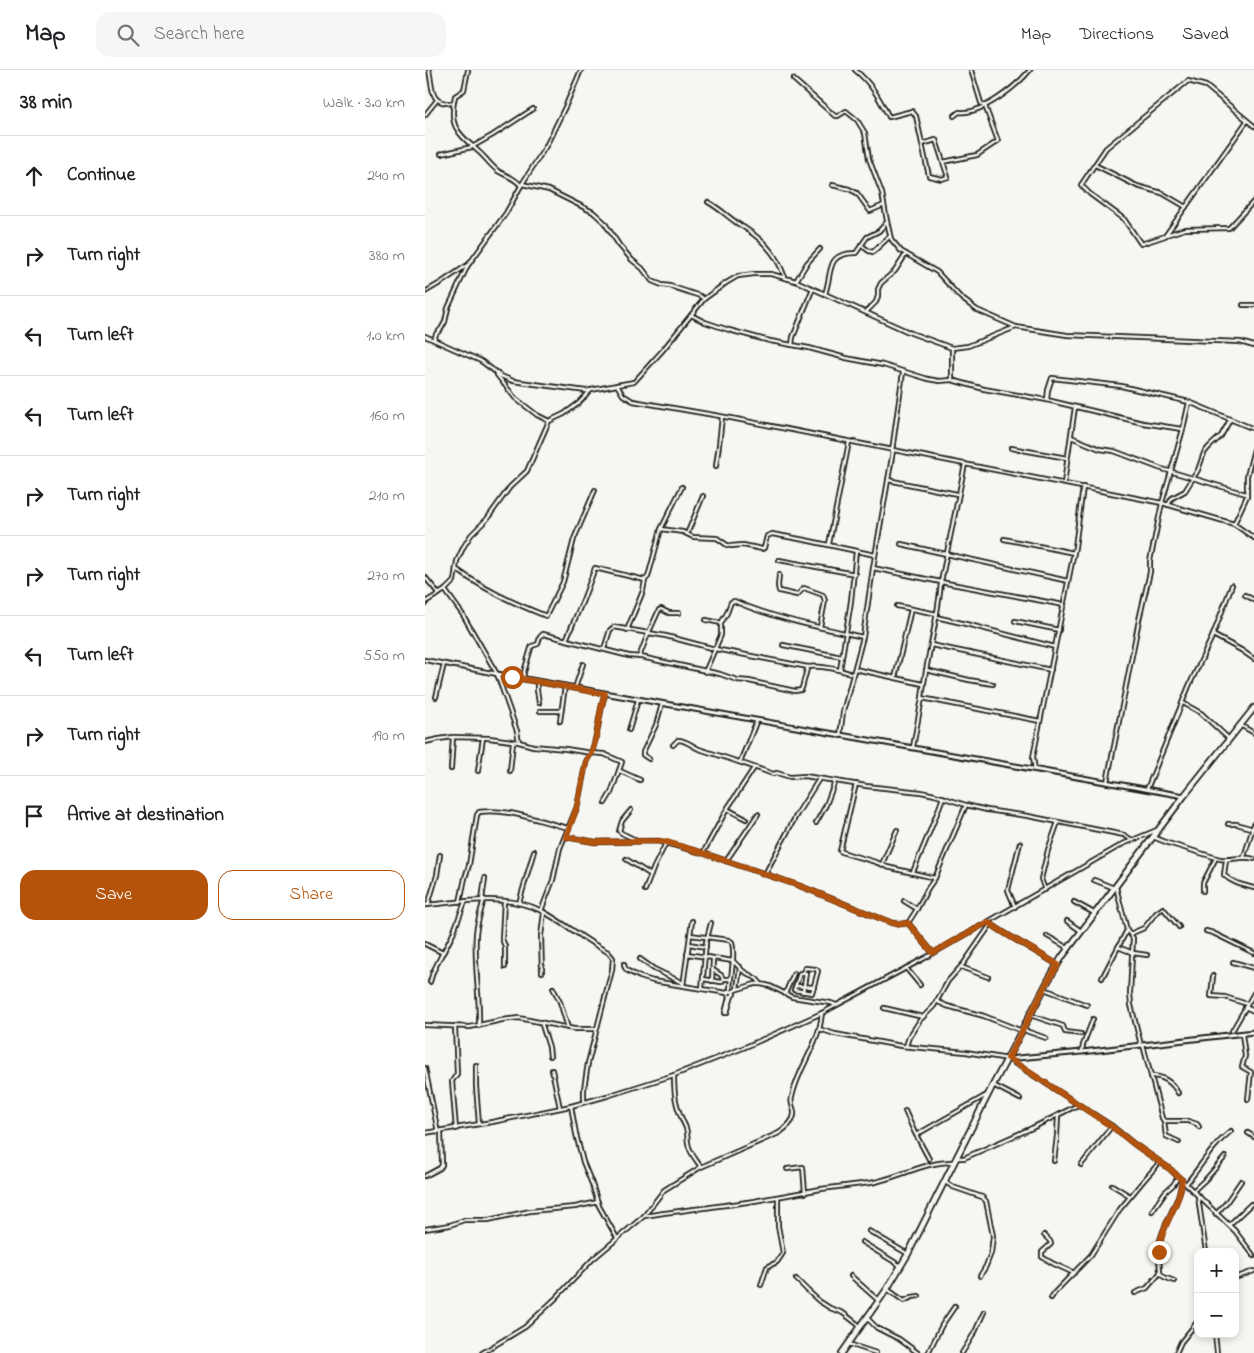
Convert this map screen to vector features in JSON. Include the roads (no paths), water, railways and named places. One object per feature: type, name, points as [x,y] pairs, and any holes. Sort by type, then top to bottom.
[{"type":"main road","points":[[843,1353],[887,1289],[908,1254],[993,1086],[1058,965],[1094,913],[1183,796],[1254,708]]},
{"type":"street","points":[[429,70],[432,92],[437,100],[446,104],[453,103]]},
{"type":"street","points":[[468,70],[464,90],[455,96],[452,114],[454,125],[472,147],[498,171],[521,185],[549,190],[593,212],[604,222],[619,245],[652,281],[700,296],[704,299]]},
{"type":"street","points":[[434,340],[445,322],[447,308],[469,264],[506,213],[546,146],[581,70]]},
{"type":"street","points":[[855,70],[863,76],[875,91],[889,117],[912,111],[916,116],[922,144],[929,176],[942,179],[948,177],[936,140],[922,144]]},
{"type":"street","points":[[943,162],[977,155],[998,142],[985,106],[981,103],[971,70]]},
{"type":"street","points":[[954,116],[959,112],[966,113],[985,106],[1022,80],[1030,70]]},
{"type":"street","points":[[793,79],[835,116],[846,111],[857,120],[865,133],[869,159],[883,193],[891,238],[901,251],[937,272],[961,298],[977,310],[1016,327],[1067,335],[1240,342],[1254,346]]},
{"type":"street","points":[[1254,126],[1206,86],[1188,81],[1105,148],[1081,185],[1124,219],[1141,244],[1185,229],[1229,228],[1254,202]]},
{"type":"street","points":[[425,115],[437,100]]},
{"type":"street","points":[[441,154],[472,147],[533,109]]},
{"type":"street","points":[[1165,236],[1247,121]]},
{"type":"street","points":[[1095,165],[1137,186],[1162,193],[1186,207]]},
{"type":"street","points":[[832,185],[857,193],[870,211],[884,205]]},
{"type":"street","points":[[708,202],[722,210],[762,241],[781,266],[785,278]]},
{"type":"street","points":[[825,294],[834,260],[838,256],[850,252],[856,253],[869,235],[874,234],[887,222]]},
{"type":"street","points":[[861,245],[873,252],[891,236]]},
{"type":"street","points":[[796,281],[807,262],[820,249]]},
{"type":"street","points":[[866,312],[876,302],[878,289],[881,284],[895,271],[906,254]]},
{"type":"street","points":[[425,292],[469,264]]},
{"type":"street","points":[[425,336],[481,361],[501,376],[513,381],[591,390],[633,382],[662,351],[704,299],[738,276],[754,274],[771,274],[796,281],[911,333],[952,348],[968,346],[1016,327]]},
{"type":"street","points":[[792,345],[813,288]]},
{"type":"street","points":[[1243,305],[1254,305]]},
{"type":"street","points":[[691,316],[729,330],[883,365],[928,379],[952,380],[984,389],[1047,400],[1143,423],[1183,429]]},
{"type":"street","points":[[952,348],[952,380]]},
{"type":"street","points":[[490,368],[515,398],[537,415],[549,421]]},
{"type":"street","points":[[840,736],[843,712],[863,637],[903,372]]},
{"type":"street","points":[[1047,400],[1052,378],[1121,386],[1189,402],[1254,429]]},
{"type":"street","points":[[617,385],[623,396],[633,401],[1162,503],[1233,524],[1254,538]]},
{"type":"street","points":[[425,605],[427,601],[445,590],[454,581],[459,554],[471,535],[487,519],[510,487],[527,471],[549,421],[564,414],[579,403],[591,390]]},
{"type":"street","points":[[1107,782],[1150,572],[1150,560],[1162,503],[1189,402]]},
{"type":"street","points":[[1064,483],[1075,407]]},
{"type":"street","points":[[715,466],[722,417]]},
{"type":"street","points":[[1168,505],[1172,498],[1185,491],[1198,470],[1204,453],[1221,436],[1230,420]]},
{"type":"street","points":[[1071,437],[1099,449],[1114,451],[1246,494]]},
{"type":"street","points":[[829,544],[849,442]]},
{"type":"street","points":[[1011,448],[1067,458]]},
{"type":"street","points":[[1233,524],[1244,503],[1247,476],[1254,449]]},
{"type":"street","points":[[913,748],[923,684],[937,616],[941,582],[965,464]]},
{"type":"street","points":[[888,480],[958,494]]},
{"type":"street","points":[[627,630],[643,591],[645,580],[648,577],[661,529],[682,487]]},
{"type":"street","points":[[1035,770],[1033,757],[1074,554],[1083,487]]},
{"type":"street","points":[[456,569],[470,579],[546,616],[563,582],[574,539],[595,490]]},
{"type":"street","points":[[687,534],[703,496]]},
{"type":"street","points":[[661,529],[678,531],[693,537],[717,538],[731,546],[743,545],[762,549],[764,548],[767,536],[772,534],[875,554]]},
{"type":"street","points":[[1004,539],[1074,554]]},
{"type":"street","points":[[901,544],[1068,580]]},
{"type":"street","points":[[840,670],[855,574],[856,550]]},
{"type":"street","points":[[779,560],[855,574]]},
{"type":"street","points":[[566,640],[595,568],[645,580]]},
{"type":"street","points":[[873,568],[1063,605]]},
{"type":"street","points":[[779,575],[777,586],[779,591],[797,595],[804,588],[823,594],[825,601],[820,627]]},
{"type":"street","points":[[425,577],[439,594]]},
{"type":"street","points":[[1147,789],[1189,686],[1213,635],[1232,585]]},
{"type":"street","points":[[445,590],[463,615],[497,674],[519,742]]},
{"type":"street","points":[[1245,595],[1254,600]]},
{"type":"street","points":[[705,672],[720,638],[721,624],[731,602],[734,601],[758,610],[863,637]]},
{"type":"street","points":[[897,606],[1055,647]]},
{"type":"street","points":[[639,657],[659,610],[661,609],[669,613],[679,612]]},
{"type":"street","points":[[895,678],[911,609]]},
{"type":"street","points":[[706,620],[721,624]]},
{"type":"street","points":[[1015,621],[1059,630]]},
{"type":"street","points":[[604,649],[610,630],[614,627],[678,639],[715,649],[808,667],[840,670],[853,674]]},
{"type":"street","points":[[523,679],[531,648],[538,644],[541,635],[628,656],[720,674],[737,680],[799,691],[802,688],[808,667]]},
{"type":"street","points":[[1213,635],[1241,650],[1254,660]]},
{"type":"street","points":[[783,645],[842,657]]},
{"type":"street","points":[[931,645],[1051,670]]},
{"type":"street","points":[[425,660],[638,700],[1183,796]]},
{"type":"street","points":[[436,697],[443,664]]},
{"type":"street","points":[[575,688],[583,664]]},
{"type":"street","points":[[855,669],[923,684]]},
{"type":"street","points":[[926,670],[993,684]]},
{"type":"street","points":[[537,681],[539,703]]},
{"type":"street","points":[[560,721],[565,686]]},
{"type":"street","points":[[541,972],[543,912],[560,848],[566,837],[580,796],[586,762],[593,749],[605,694]]},
{"type":"street","points":[[922,698],[1040,721]]},
{"type":"street","points":[[629,730],[638,700]]},
{"type":"street","points":[[1183,703],[1201,713],[1229,739]]},
{"type":"street","points":[[649,759],[643,755],[643,752],[656,725],[662,704]]},
{"type":"street","points":[[540,710],[561,712]]},
{"type":"street","points":[[740,762],[757,720]]},
{"type":"street","points":[[1240,726],[1254,733]]},
{"type":"street","points":[[451,769],[453,737]]},
{"type":"street","points":[[425,742],[453,737],[483,738],[604,754],[622,762],[610,797],[605,803]]},
{"type":"street","points":[[478,771],[483,738]]},
{"type":"street","points":[[673,745],[676,741],[683,740],[698,748],[773,774],[790,777],[805,776],[911,790],[987,810],[1124,835],[1132,840]]},
{"type":"street","points":[[510,771],[513,742]]},
{"type":"street","points":[[703,853],[727,809],[754,768]]},
{"type":"street","points":[[620,771],[640,780]]},
{"type":"street","points":[[765,874],[797,814],[819,779]]},
{"type":"street","points":[[816,823],[826,805],[835,781]]},
{"type":"street","points":[[856,784],[840,851],[887,867],[935,878]]},
{"type":"street","points":[[913,872],[943,797]]},
{"type":"street","points":[[908,923],[935,878],[966,805]]},
{"type":"street","points":[[727,809],[747,820]]},
{"type":"street","points":[[631,810],[622,821],[619,831],[636,841]]},
{"type":"street","points":[[460,902],[479,812],[499,811],[569,828]]},
{"type":"street","points":[[726,861],[758,814]]},
{"type":"street","points":[[1045,890],[1041,879],[1048,850],[1058,822]]},
{"type":"street","points":[[1228,824],[1237,824],[1253,829]]},
{"type":"street","points":[[1244,857],[1254,824]]},
{"type":"street","points":[[425,1134],[571,1106],[674,1075],[743,1048],[837,1006],[990,923],[1099,858],[1132,840],[1158,829]]},
{"type":"street","points":[[882,864],[897,830]]},
{"type":"street","points":[[566,837],[595,842],[666,842],[800,886],[892,923],[908,923]]},
{"type":"street","points":[[1153,837],[1215,858],[1226,860],[1244,857],[1254,859]]},
{"type":"street","points":[[645,890],[666,842]]},
{"type":"street","points":[[1015,907],[1008,890],[1020,843]]},
{"type":"street","points":[[519,903],[534,850]]},
{"type":"street","points":[[440,855],[437,875],[427,905],[483,900],[519,903],[543,912],[608,952],[613,958],[612,970],[586,1074],[583,1090],[584,1102]]},
{"type":"street","points":[[1203,891],[1203,883],[1215,858]]},
{"type":"street","points":[[626,859],[651,875]]},
{"type":"street","points":[[1226,860],[1224,875],[1226,878],[1254,888]]},
{"type":"street","points":[[479,1026],[480,1003],[476,934],[483,900],[485,878]]},
{"type":"street","points":[[1094,880],[1115,887],[1127,930],[1133,938],[1131,1005],[1164,1121],[1166,1136],[1179,1142]]},
{"type":"street","points":[[504,901],[502,939],[505,946],[505,967]]},
{"type":"street","points":[[904,901],[917,909]]},
{"type":"street","points":[[430,982],[433,972],[452,936],[465,902]]},
{"type":"street","points":[[1074,902],[1094,913]]},
{"type":"street","points":[[1130,934],[1144,928],[1156,913],[1163,908],[1179,927]]},
{"type":"street","points":[[683,985],[692,921]]},
{"type":"street","points":[[1067,921],[1081,931]]},
{"type":"street","points":[[702,989],[707,938],[711,923]]},
{"type":"street","points":[[908,923],[933,953]]},
{"type":"street","points":[[990,923],[1008,936],[1058,965]]},
{"type":"street","points":[[907,1046],[911,1033],[936,1002],[948,981],[974,950],[990,923]]},
{"type":"street","points":[[1103,978],[1127,930]]},
{"type":"street","points":[[1206,931],[1254,953]]},
{"type":"street","points":[[690,935],[731,941],[734,952],[730,979],[733,995],[730,996]]},
{"type":"street","points":[[1047,936],[1069,948]]},
{"type":"street","points":[[425,944],[443,953]]},
{"type":"street","points":[[689,944],[706,947]]},
{"type":"street","points":[[1118,947],[1133,953],[1147,955]]},
{"type":"street","points":[[687,954],[733,962],[761,984]]},
{"type":"street","points":[[640,959],[683,985]]},
{"type":"street","points":[[712,981],[713,959]]},
{"type":"street","points":[[1233,962],[1254,968]]},
{"type":"street","points":[[624,964],[628,971],[640,977],[730,996]]},
{"type":"street","points":[[961,967],[988,977]]},
{"type":"street","points":[[737,989],[740,968]]},
{"type":"street","points":[[805,968],[817,970],[812,993],[794,990],[795,987],[800,974],[805,968]]},
{"type":"street","points":[[906,968],[920,985]]},
{"type":"street","points":[[713,970],[721,975],[723,979]]},
{"type":"street","points":[[803,972],[806,973],[803,992]]},
{"type":"street","points":[[785,994],[794,973]]},
{"type":"street","points":[[1213,976],[1211,996],[1225,997],[1247,1004]]},
{"type":"street","points":[[703,980],[722,982],[723,979],[730,979]]},
{"type":"street","points":[[726,1013],[732,991],[755,984],[769,986],[792,997],[831,1003],[837,1006]]},
{"type":"street","points":[[789,987],[814,987]]},
{"type":"street","points":[[553,988],[561,1002],[568,1028]]},
{"type":"street","points":[[1044,989],[1087,1005]]},
{"type":"street","points":[[1232,1030],[1254,995]]},
{"type":"street","points":[[936,1002],[985,1016],[1046,1038]]},
{"type":"street","points":[[884,1008],[923,1017]]},
{"type":"street","points":[[1245,1008],[1254,1012]]},
{"type":"street","points":[[482,1353],[525,1327],[593,1259],[644,1216],[664,1190],[701,1167],[779,1133],[787,1126],[793,1117],[794,1110],[791,1100],[795,1084],[819,1029],[822,1013]]},
{"type":"street","points":[[1030,1015],[1062,1025],[1065,1032],[1081,1034]]},
{"type":"street","points":[[425,1025],[479,1026],[515,1018],[568,1028],[597,1029]]},
{"type":"street","points":[[1082,1052],[1093,1019]]},
{"type":"street","points":[[541,1022],[550,1056]]},
{"type":"street","points":[[455,1026],[457,1074],[452,1081],[456,1129]]},
{"type":"street","points":[[819,1029],[853,1038],[1008,1058],[1082,1052],[1254,1032]]},
{"type":"street","points":[[592,1030],[595,1034]]},
{"type":"street","points":[[1242,1034],[1245,1056],[1242,1067],[1251,1072],[1248,1099]]},
{"type":"street","points":[[1008,1058],[1079,1104],[1160,1162],[1182,1180],[1229,1225],[1253,1253]]},
{"type":"street","points":[[477,1065],[476,1086],[479,1124]]},
{"type":"street","points":[[425,1068],[440,1132],[442,1165],[425,1176]]},
{"type":"street","points":[[552,1070],[560,1108]]},
{"type":"street","points":[[674,1075],[675,1100],[687,1130],[688,1145],[701,1167]]},
{"type":"street","points":[[1151,1076],[1167,1080],[1175,1087],[1178,1093]]},
{"type":"street","points":[[993,1086],[1019,1099]]},
{"type":"street","points":[[916,1135],[989,1095]]},
{"type":"street","points":[[644,1216],[879,1181],[932,1164],[964,1158],[1058,1116],[1079,1104]]},
{"type":"street","points":[[571,1106],[581,1158],[593,1184],[601,1212],[617,1238]]},
{"type":"street","points":[[905,1111],[929,1159]]},
{"type":"street","points":[[1054,1161],[1058,1116]]},
{"type":"street","points":[[1164,1121],[1188,1121],[1197,1124],[1199,1127]]},
{"type":"street","points":[[1081,1165],[1111,1126]]},
{"type":"street","points":[[1186,1184],[1198,1170],[1206,1156],[1231,1131]]},
{"type":"street","points":[[1248,1133],[1254,1137]]},
{"type":"street","points":[[1193,1191],[1225,1157]]},
{"type":"street","points":[[1051,1298],[1091,1255],[1107,1228],[1130,1196],[1160,1162]]},
{"type":"street","points":[[787,1169],[803,1167],[805,1193]]},
{"type":"street","points":[[1152,1211],[1178,1177]]},
{"type":"street","points":[[1174,1281],[1160,1273],[1160,1238],[1174,1207],[1182,1180]]},
{"type":"street","points":[[1216,1214],[1241,1181]]},
{"type":"street","points":[[945,1182],[953,1187],[982,1197],[985,1201],[993,1236],[991,1253],[980,1276]]},
{"type":"street","points":[[1173,1184],[1182,1185]]},
{"type":"street","points":[[1113,1185],[1130,1196]]},
{"type":"street","points":[[1198,1195],[1205,1248]]},
{"type":"street","points":[[761,1285],[767,1267],[777,1262],[783,1253],[778,1226],[778,1197]]},
{"type":"street","points":[[425,1229],[450,1225],[464,1220],[488,1220],[523,1212],[569,1208],[597,1202]]},
{"type":"street","points":[[1229,1225],[1251,1204]]},
{"type":"street","points":[[869,1231],[908,1254]]},
{"type":"street","points":[[1044,1235],[1051,1242],[1042,1252],[1041,1257],[1075,1273]]},
{"type":"street","points":[[862,1242],[901,1266]]},
{"type":"street","points":[[1239,1277],[1254,1271]]},
{"type":"street","points":[[1135,1293],[1147,1288],[1160,1273]]},
{"type":"street","points":[[851,1276],[879,1301]]},
{"type":"street","points":[[796,1279],[819,1301],[843,1313],[861,1327]]},
{"type":"street","points":[[887,1289],[904,1302],[912,1297],[919,1296]]},
{"type":"street","points":[[928,1353],[942,1325],[955,1306]]},
{"type":"street","points":[[962,1353],[975,1332],[984,1312]]},
{"type":"street","points":[[867,1318],[877,1328],[899,1339],[918,1353]]},
{"type":"street","points":[[1176,1353],[1181,1342],[1194,1326]]},
{"type":"street","points":[[1215,1338],[1217,1353]]},
{"type":"street","points":[[849,1344],[876,1353]]}]
